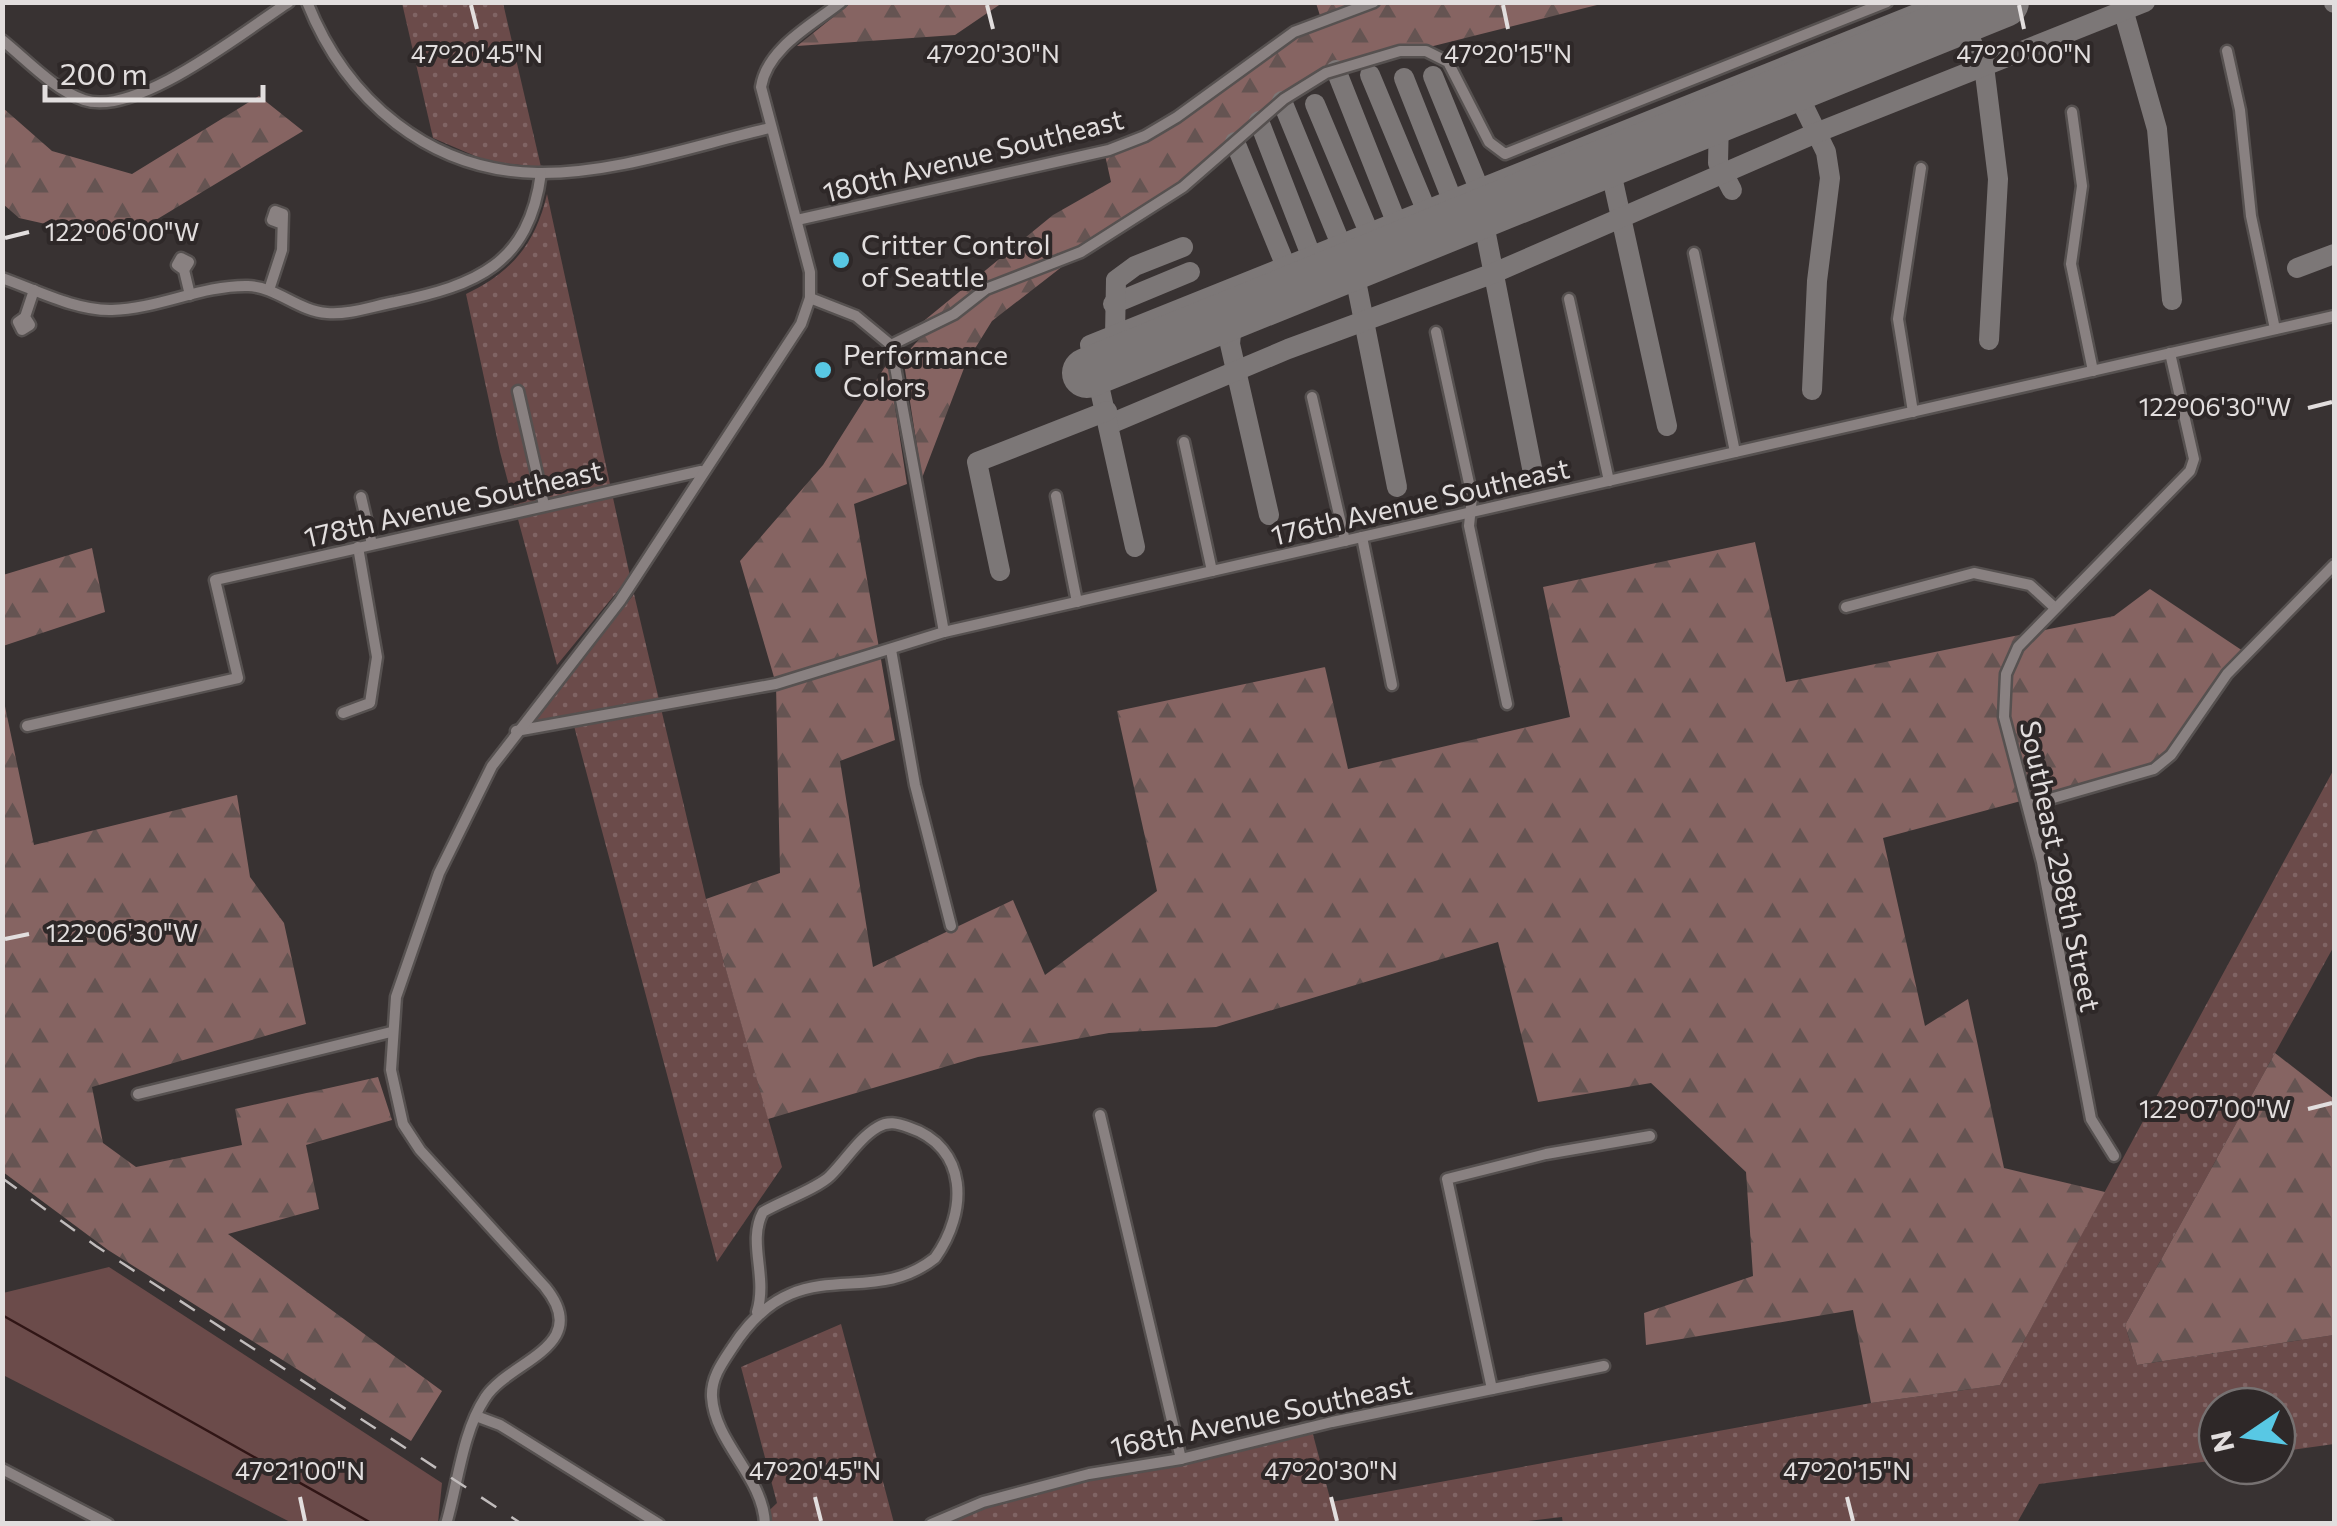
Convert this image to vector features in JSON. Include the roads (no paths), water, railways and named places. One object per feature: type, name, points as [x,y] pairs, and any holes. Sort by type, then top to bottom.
[{"type":"street","points":[[2,40],[82,99],[104,104],[133,97],[289,2]]},
{"type":"street","points":[[308,2],[352,84],[396,126],[446,154],[493,167],[541,173],[605,166],[770,128]]},
{"type":"street","points":[[446,1524],[476,1416],[492,1388],[537,1357],[555,1336],[559,1320],[556,1303],[412,1140],[393,1088],[391,1032],[404,966],[439,874],[474,798],[516,731],[620,601],[802,324],[810,298],[810,272],[762,87],[770,63],[841,2]]},
{"type":"street","name":"180th Avenue Southeast","points":[[798,220],[1109,150],[1145,136],[1305,26],[1374,2]]},
{"type":"street","points":[[890,345],[954,314],[986,290],[1081,252],[1184,187],[1282,101],[1326,73],[1400,51],[1426,51],[1448,62],[1488,142],[1505,154],[1564,135],[1887,2]]},
{"type":"street","points":[[2228,51],[2240,110],[2251,216],[2275,329]]},
{"type":"street","points":[[2072,112],[2082,186],[2071,264],[2093,371]]},
{"type":"street","points":[[1913,412],[1898,318],[1921,168]]},
{"type":"street","points":[[2,278],[110,310],[242,286],[269,290],[330,314],[454,290],[484,275],[513,246],[529,221],[541,173]]},
{"type":"street","points":[[269,290],[282,250],[280,223]]},
{"type":"street","points":[[1694,253],[1735,452]]},
{"type":"street","points":[[184,270],[190,295]]},
{"type":"street","points":[[26,318],[34,290]]},
{"type":"street","points":[[810,298],[856,316],[890,345],[944,632]]},
{"type":"street","points":[[1569,299],[1609,481]]},
{"type":"street","name":"176th Avenue Southeast","points":[[516,731],[776,684],[944,632],[2334,316]]},
{"type":"street","points":[[1436,332],[1507,704]]},
{"type":"street","name":"Southeast 298th Street","points":[[2114,1156],[2091,1119],[2028,805],[2004,717],[2006,674],[2018,647],[2054,607],[2107,560],[2190,471],[2194,459],[2170,353]]},
{"type":"street","points":[[518,391],[544,505]]},
{"type":"street","points":[[1312,398],[1345,541]]},
{"type":"street","points":[[1184,442],[1212,571]]},
{"type":"street","name":"178th Avenue Southeast","points":[[28,726],[238,678],[215,580],[702,471]]},
{"type":"street","points":[[1056,496],[1077,602]]},
{"type":"street","points":[[361,497],[372,544]]},
{"type":"street","points":[[1362,537],[1392,685]]},
{"type":"street","points":[[342,713],[370,702],[377,656],[358,547]]},
{"type":"street","points":[[2028,805],[2154,769],[2171,755],[2227,674],[2334,565]]},
{"type":"street","points":[[1846,607],[1974,573],[2030,585],[2054,607]]},
{"type":"street","points":[[891,650],[915,785],[951,926]]},
{"type":"street","points":[[138,1094],[391,1032]]},
{"type":"street","points":[[1100,1114],[1181,1459]]},
{"type":"street","points":[[757,1312],[764,1273],[756,1235],[763,1212],[828,1180],[879,1126],[894,1122],[923,1132],[948,1155],[958,1176],[958,1205],[943,1245],[930,1262],[887,1279],[815,1287],[768,1302],[716,1373],[712,1402],[715,1415],[764,1502],[765,1524]]},
{"type":"street","points":[[1492,1389],[1447,1180],[1546,1154],[1650,1136]]},
{"type":"street","name":"168th Avenue Southeast","points":[[931,1524],[1002,1496],[1089,1474],[1181,1459],[1604,1366]]},
{"type":"street","points":[[476,1416],[500,1425],[659,1524]]},
{"type":"street","points":[[2,1469],[108,1524]]},
{"type":"waterway","points":[[2,1315],[373,1524]]},
{"type":"railway","points":[[2,1178],[96,1246],[522,1524]]},
{"type":"place","name":"Critter Control of Seattle","points":[[841,260]]},
{"type":"place","name":"Performance Colors","points":[[823,370]]}]
